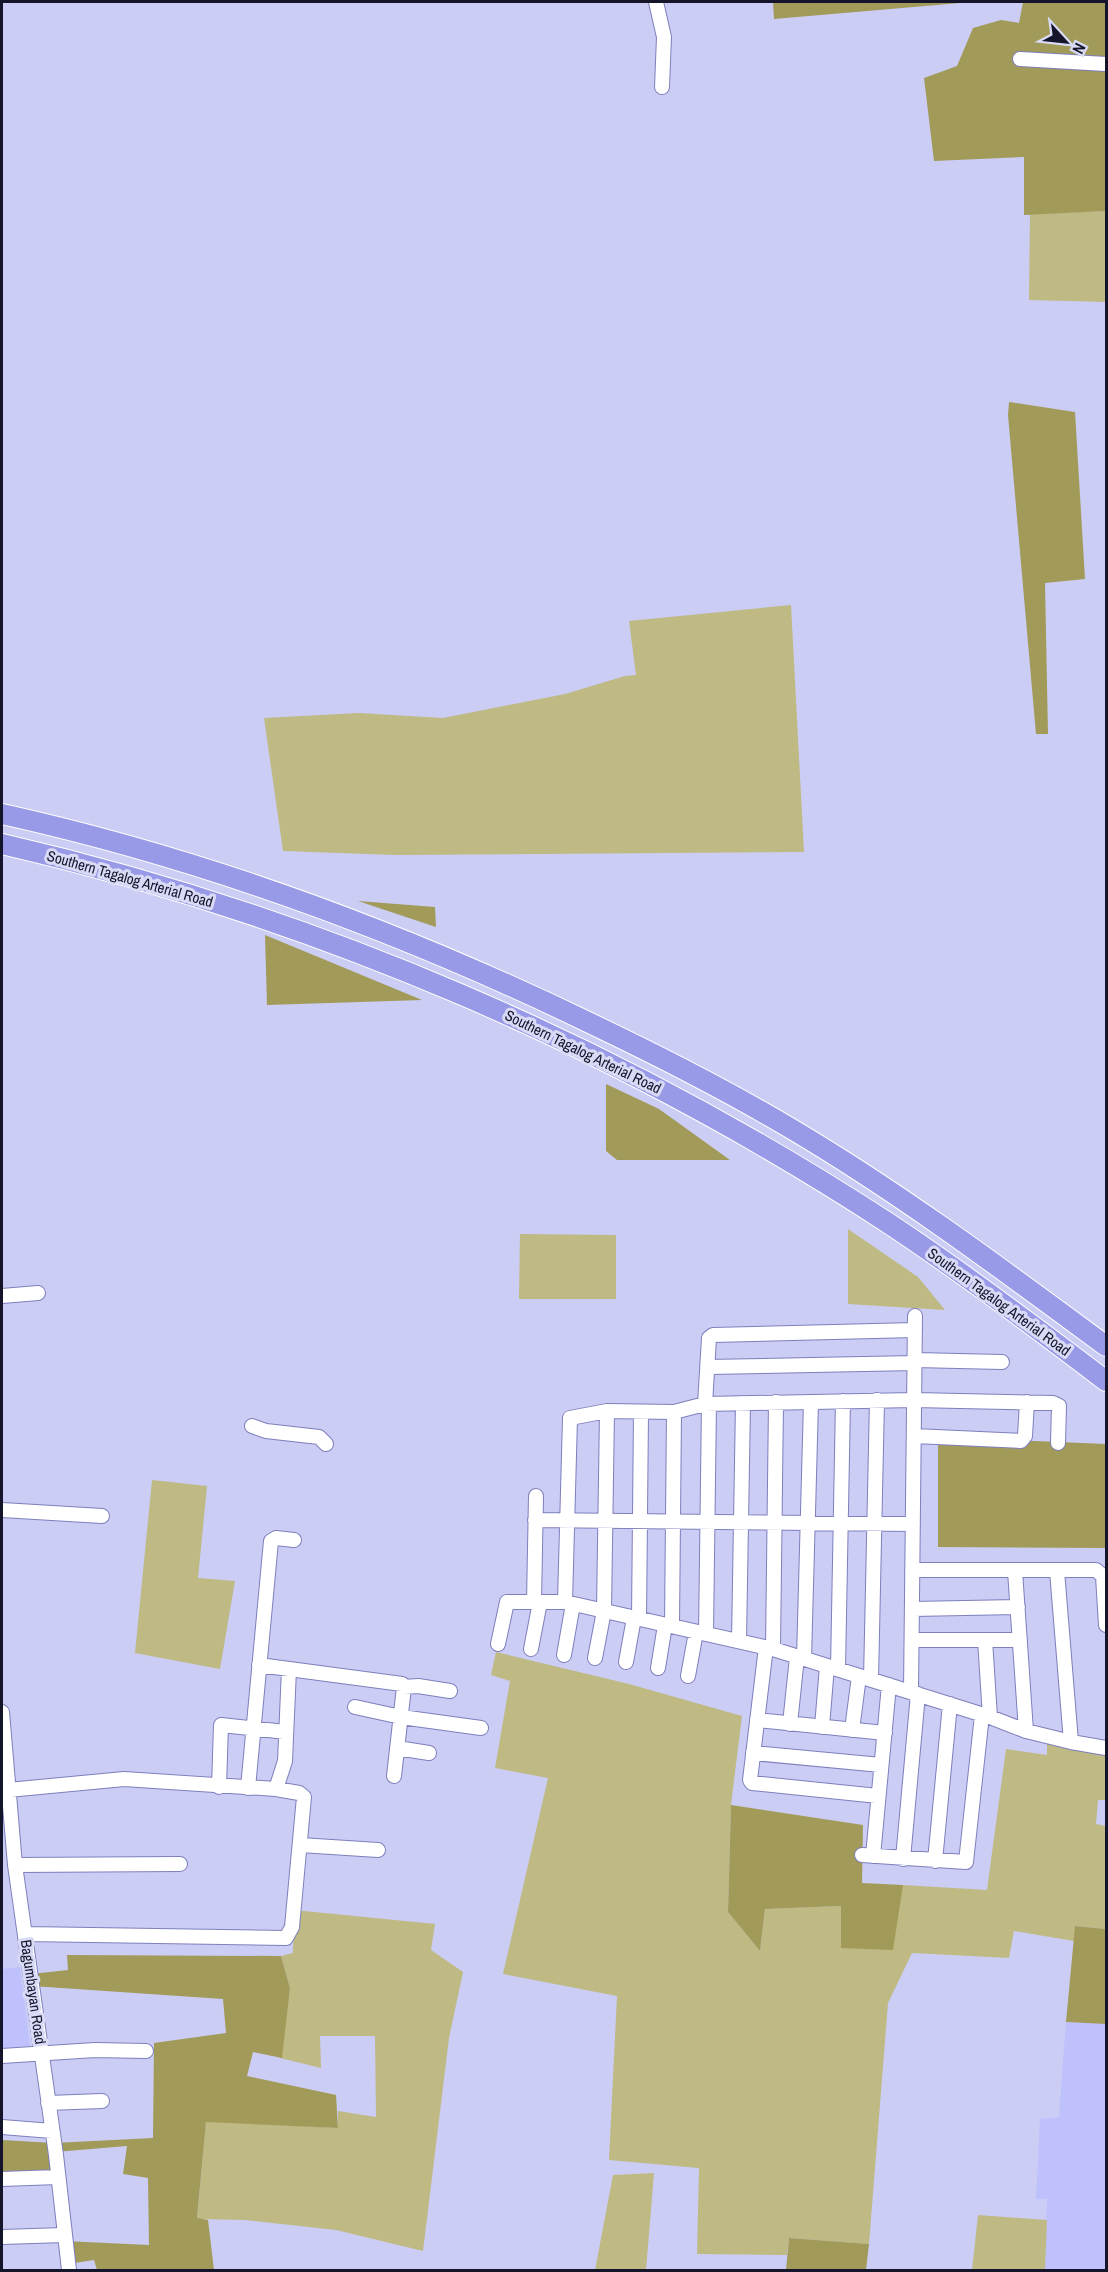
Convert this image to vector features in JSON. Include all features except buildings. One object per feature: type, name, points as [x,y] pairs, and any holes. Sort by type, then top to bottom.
[{"type":"highway","name":"Southern Tagalog Arterial Road","points":[[2,814],[155,855],[258,887],[394,936],[521,990],[656,1055],[789,1127],[898,1196],[1107,1346]]},
{"type":"highway","name":"Southern Tagalog Arterial Road","points":[[2,844],[152,882],[253,915],[368,957],[494,1009],[644,1080],[776,1154],[884,1220],[986,1289],[1107,1381]]},
{"type":"street","points":[[656,2],[664,37],[662,87]]},
{"type":"street","points":[[1020,59],[1107,64]]},
{"type":"street","points":[[2,1296],[38,1293]]},
{"type":"street","points":[[903,1858],[915,1693],[912,1570],[915,1316]]},
{"type":"street","points":[[688,1676],[701,1633],[708,1522],[707,1367],[709,1338],[713,1335],[915,1330]]},
{"type":"street","points":[[707,1367],[915,1361],[1002,1362]]},
{"type":"street","points":[[852,1730],[865,1678],[874,1524],[877,1400]]},
{"type":"street","points":[[564,1655],[569,1603],[570,1418],[607,1411],[674,1412],[707,1404],[877,1400],[1053,1402],[1059,1406],[1058,1443]]},
{"type":"street","points":[[822,1727],[833,1668],[841,1523],[843,1401]]},
{"type":"street","points":[[776,1402],[775,1522],[770,1648],[757,1720],[750,1780],[755,1785],[878,1796]]},
{"type":"street","points":[[790,1724],[801,1658],[811,1402]]},
{"type":"street","points":[[914,1436],[1021,1441],[1025,1436],[1027,1402]]},
{"type":"street","points":[[739,1641],[743,1403]]},
{"type":"street","points":[[595,1658],[604,1611],[607,1411]]},
{"type":"street","points":[[626,1662],[636,1618],[641,1412]]},
{"type":"street","points":[[658,1668],[668,1625],[673,1521],[674,1412]]},
{"type":"street","points":[[252,1426],[266,1431],[319,1437],[326,1444]]},
{"type":"street","points":[[531,1648],[537,1602],[536,1496]]},
{"type":"street","points":[[2,1510],[102,1516]]},
{"type":"street","points":[[535,1520],[913,1524]]},
{"type":"street","points":[[248,1788],[271,1541],[276,1538],[294,1540]]},
{"type":"street","points":[[912,1570],[1096,1570],[1102,1576],[1107,1625]]},
{"type":"street","points":[[1015,1571],[1026,1731]]},
{"type":"street","points":[[1058,1571],[1071,1742]]},
{"type":"street","points":[[498,1644],[507,1602],[569,1603],[770,1648],[950,1704],[1026,1731],[1107,1748]]},
{"type":"street","points":[[912,1609],[1018,1607]]},
{"type":"street","points":[[912,1640],[1020,1640]]},
{"type":"street","points":[[889,1685],[878,1796],[867,1856],[963,1863],[968,1859],[986,1716],[985,1640]]},
{"type":"street","points":[[259,1665],[402,1684],[404,1687],[418,1686],[450,1691]]},
{"type":"street","points":[[276,1789],[285,1761],[289,1669]]},
{"type":"street","points":[[394,1776],[404,1687]]},
{"type":"street","points":[[935,1861],[950,1704]]},
{"type":"street","points":[[355,1707],[401,1717],[481,1728]]},
{"type":"street","name":"Bagumbayan Road","points":[[2,1712],[15,1865],[69,2271]]},
{"type":"street","points":[[757,1720],[885,1733]]},
{"type":"street","points":[[219,1787],[221,1725],[286,1732]]},
{"type":"street","points":[[397,1748],[429,1753]]},
{"type":"street","points":[[753,1752],[881,1765]]},
{"type":"street","points":[[8,1790],[124,1779],[276,1789],[299,1792],[304,1797],[292,1927],[286,1938],[25,1934]]},
{"type":"street","points":[[300,1845],[378,1850]]},
{"type":"street","points":[[15,1865],[180,1864]]},
{"type":"street","points":[[2,2056],[95,2050],[146,2051]]},
{"type":"street","points":[[48,2103],[102,2101]]},
{"type":"street","points":[[2,2127],[52,2131]]},
{"type":"street","points":[[2,2179],[58,2177]]},
{"type":"street","points":[[2,2237],[64,2235]]},
{"type":"shaded area","points":[[773,2],[972,2],[774,19]]},
{"type":"shaded area","points":[[1023,2],[1106,2],[1106,211],[1024,215],[1024,157],[934,161],[924,78],[957,66],[973,28],[1001,20],[1019,23]]},
{"type":"shaded area","points":[[1106,211],[1106,302],[1029,300],[1030,214]]},
{"type":"shaded area","points":[[1009,402],[1075,412],[1085,579],[1045,583],[1048,734],[1036,734],[1008,415]]},
{"type":"shaded area","points":[[791,605],[804,852],[395,855],[283,851],[264,718],[359,713],[443,718],[565,694],[625,676],[636,675],[629,621]]},
{"type":"shaded area","points":[[358,901],[435,907],[436,927]]},
{"type":"shaded area","points":[[265,935],[422,1000],[267,1005]]},
{"type":"shaded area","points":[[606,1084],[659,1109],[730,1160],[617,1160],[606,1151]]},
{"type":"shaded area","points":[[848,1229],[918,1277],[945,1310],[848,1304]]},
{"type":"shaded area","points":[[520,1234],[616,1235],[616,1299],[519,1299]]},
{"type":"shaded area","points":[[938,1437],[1106,1444],[1106,1548],[938,1547]]},
{"type":"shaded area","points":[[152,1480],[207,1486],[198,1578],[235,1581],[220,1669],[135,1653]]},
{"type":"shaded area","points":[[496,1652],[629,1684],[742,1716],[731,1805],[728,1912],[760,1951],[765,1909],[841,1906],[841,1948],[903,1885],[987,1890],[1006,1749],[1047,1755],[1047,1740],[1106,1753],[1106,1800],[1098,1800],[1096,1824],[1106,1826],[1106,1929],[1076,1926],[1074,1941],[1014,1931],[1009,1958],[912,1953],[888,2003],[869,2244],[789,2238],[787,2255],[697,2254],[699,2168],[609,2160],[617,1996],[503,1974],[548,1778],[495,1768],[510,1681],[491,1675]]},
{"type":"shaded area","points":[[731,1805],[863,1825],[862,1883],[903,1885],[893,1950],[841,1948],[841,1906],[765,1909],[760,1951],[728,1912]]},
{"type":"shaded area","points":[[294,1910],[435,1924],[431,1950],[463,1972],[449,2038],[423,2251],[336,2230],[245,2220],[197,2219],[206,2121],[338,2128],[338,2111],[376,2117],[375,2036],[320,2036],[321,2068],[280,2058],[290,1988],[281,1956],[293,1953]]},
{"type":"shaded area","points":[[1075,1926],[1106,1929],[1106,2024],[1066,2022]]},
{"type":"shaded area","points":[[67,1955],[281,1956],[290,1988],[282,2058],[253,2052],[247,2076],[336,2095],[338,2128],[206,2122],[197,2218],[208,2220],[214,2270],[97,2270],[94,2260],[68,2264],[64,2241],[149,2245],[148,2178],[123,2174],[127,2146],[55,2152],[58,2177],[2,2179],[2,2140],[54,2143],[153,2138],[154,2043],[226,2033],[223,1999],[32,1986],[31,1974],[68,1970]]},
{"type":"shaded area","points":[[20,1967],[30,2046],[2,2048],[2,1969]]},
{"type":"shaded area","points":[[1066,2022],[1106,2024],[1106,2270],[1045,2270],[1047,2199],[1036,2199],[1040,2119],[1059,2117]]},
{"type":"shaded area","points":[[654,2173],[646,2270],[595,2270],[613,2175]]},
{"type":"shaded area","points":[[978,2215],[1047,2220],[1045,2270],[972,2270]]},
{"type":"shaded area","points":[[789,2238],[869,2244],[866,2270],[786,2270]]}]
